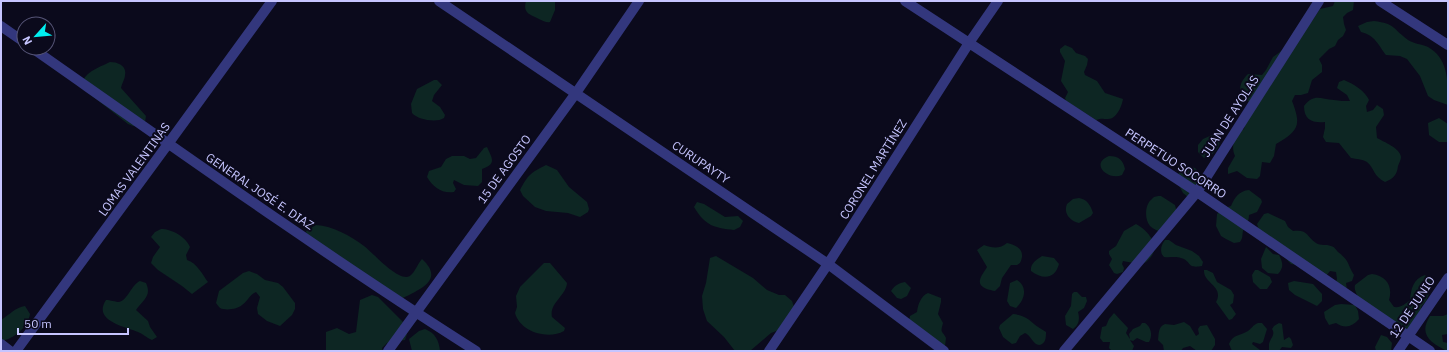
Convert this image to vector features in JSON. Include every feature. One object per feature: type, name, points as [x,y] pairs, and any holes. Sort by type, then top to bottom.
[{"type":"street","name":"LOMAS VALENTINAS","points":[[16,351],[272,1]]},
{"type":"street","name":"CURUPAYTY","points":[[439,1],[828,264],[944,351]]},
{"type":"street","name":"15 DE AGOSTO","points":[[388,351],[576,93],[639,1]]},
{"type":"street","name":"PERPETUO SOCORRO","points":[[904,1],[1197,192],[1430,351]]},
{"type":"street","name":"CORONEL MARTÍNEZ","points":[[769,351],[828,264],[968,43],[998,1]]},
{"type":"street","name":"JUAN DE AYOLAS","points":[[1064,351],[1197,192],[1319,1]]},
{"type":"street","points":[[1380,1],[1448,46]]},
{"type":"street","points":[[1,26],[16,36]]},
{"type":"street","name":"GENERAL JOSÉ E. DIAZ","points":[[43,56],[168,144],[476,351]]},
{"type":"street","name":"12 DE JUNIO","points":[[1398,351],[1448,278]]},
{"type":"street","points":[[1,344],[10,351]]},
{"type":"green space","points":[[526,1],[555,1],[555,10],[550,22],[544,21],[529,14],[525,8]]},
{"type":"green space","points":[[1335,1],[1354,1],[1353,10],[1343,17],[1346,30],[1343,36],[1338,40],[1335,46],[1329,49],[1319,59],[1322,65],[1322,72],[1312,80],[1308,93],[1295,95],[1292,101],[1297,116],[1296,127],[1289,135],[1276,144],[1274,156],[1270,163],[1262,162],[1260,176],[1257,179],[1247,178],[1237,171],[1228,174],[1228,168],[1235,156],[1233,147],[1235,137],[1237,131],[1244,129],[1249,102],[1245,99],[1241,92],[1240,88],[1242,81],[1248,74],[1262,75],[1273,57],[1284,49],[1294,31],[1312,21],[1320,9],[1333,6]]},
{"type":"green space","points":[[1374,21],[1390,25],[1408,40],[1428,47],[1435,52],[1444,65],[1446,72],[1448,105],[1428,96],[1420,76],[1407,59],[1400,56],[1386,55],[1370,35],[1361,32],[1358,26]]},
{"type":"green space","points":[[1065,45],[1088,59],[1084,72],[1085,75],[1097,81],[1105,93],[1123,99],[1120,108],[1114,117],[1096,120],[1066,101],[1065,98],[1068,92],[1061,81],[1065,61],[1060,52],[1060,49]]},
{"type":"green space","points":[[110,62],[119,64],[125,69],[125,77],[121,88],[146,116],[145,122],[140,127],[128,124],[82,88],[82,83],[87,75]]},
{"type":"green space","points":[[434,80],[437,80],[442,85],[434,95],[432,101],[440,107],[445,115],[441,120],[423,119],[412,113],[411,104],[417,89]]},
{"type":"green space","points":[[1344,80],[1359,88],[1365,94],[1369,100],[1366,106],[1367,112],[1373,110],[1377,105],[1383,109],[1384,115],[1376,127],[1377,138],[1395,148],[1401,157],[1396,174],[1390,180],[1385,182],[1381,180],[1367,162],[1351,158],[1339,143],[1326,142],[1323,137],[1325,122],[1310,120],[1305,115],[1304,106],[1314,98],[1350,101],[1347,95],[1337,88],[1339,82]]},
{"type":"green space","points":[[1439,118],[1448,124],[1448,142],[1439,142],[1429,135],[1428,123]]},
{"type":"green space","points":[[1212,135],[1217,137],[1220,143],[1212,154],[1204,158],[1198,152],[1198,145],[1203,139]]},
{"type":"green space","points":[[487,147],[492,160],[490,165],[482,169],[482,182],[478,186],[464,185],[454,180],[453,183],[456,189],[454,192],[446,192],[435,187],[427,177],[429,171],[441,167],[446,159],[452,156],[464,156],[470,159],[476,158],[484,148]]},
{"type":"green space","points":[[1109,156],[1118,158],[1122,161],[1125,169],[1122,175],[1112,176],[1103,171],[1101,163],[1103,159]]},
{"type":"green space","points":[[546,165],[557,170],[569,187],[587,202],[589,209],[588,212],[580,217],[568,213],[546,211],[535,207],[523,196],[520,190],[528,178],[533,172]]},
{"type":"green space","points":[[1188,166],[1195,168],[1203,176],[1188,197],[1183,193],[1176,180],[1180,170]]},
{"type":"green space","points":[[1249,190],[1261,199],[1262,202],[1257,212],[1249,215],[1240,242],[1234,243],[1221,236],[1216,226],[1217,214],[1222,209],[1231,206],[1240,193]]},
{"type":"green space","points":[[1161,196],[1175,205],[1177,213],[1161,233],[1150,226],[1147,220],[1146,212],[1150,201],[1155,197]]},
{"type":"green space","points":[[1079,198],[1088,203],[1093,213],[1091,216],[1079,223],[1068,216],[1066,207],[1067,204],[1073,199]]},
{"type":"green space","points":[[697,202],[704,204],[725,217],[738,216],[743,221],[740,227],[734,230],[711,225],[702,218],[694,207]]},
{"type":"green space","points":[[1268,213],[1285,221],[1288,227],[1293,231],[1304,232],[1316,243],[1332,246],[1345,258],[1354,275],[1352,281],[1346,283],[1347,290],[1335,285],[1337,279],[1336,272],[1330,271],[1326,276],[1303,266],[1291,264],[1259,230],[1257,224],[1264,214]]},
{"type":"green space","points":[[1136,224],[1145,230],[1152,239],[1154,244],[1153,253],[1144,263],[1123,261],[1123,272],[1117,274],[1114,273],[1109,265],[1112,259],[1109,251],[1116,246],[1124,231]]},
{"type":"green space","points":[[316,225],[329,227],[342,232],[364,246],[396,274],[402,276],[407,277],[412,274],[422,259],[428,266],[431,273],[431,278],[423,287],[403,298],[341,268],[323,248],[307,237],[306,231]]},
{"type":"green space","points":[[161,229],[174,232],[188,243],[190,247],[186,255],[187,260],[191,261],[196,266],[208,282],[192,294],[158,270],[151,263],[160,247],[151,237],[155,232]]},
{"type":"green space","points":[[1165,240],[1169,240],[1176,245],[1192,251],[1199,256],[1203,262],[1202,266],[1191,266],[1187,261],[1179,257],[1164,257],[1161,253],[1161,248]]},
{"type":"green space","points":[[1007,243],[1020,249],[1022,254],[1021,262],[1017,265],[1011,265],[1002,278],[1000,286],[995,291],[983,287],[980,280],[987,267],[977,250],[984,245],[996,247]]},
{"type":"green space","points":[[1266,247],[1273,254],[1279,255],[1282,267],[1278,274],[1268,273],[1262,268],[1261,259]]},
{"type":"green space","points":[[716,256],[753,278],[767,290],[779,295],[785,295],[792,301],[794,307],[782,329],[771,333],[750,351],[735,351],[724,337],[707,321],[703,309],[702,296],[706,283],[710,258]]},
{"type":"green space","points":[[1042,256],[1054,258],[1059,264],[1055,273],[1052,275],[1044,277],[1031,271],[1032,264]]},
{"type":"green space","points":[[544,263],[550,263],[567,283],[564,292],[555,304],[552,312],[552,317],[565,328],[564,331],[558,334],[543,334],[528,329],[518,320],[515,313],[517,307],[516,296],[520,287]]},
{"type":"green space","points":[[1204,270],[1213,273],[1217,282],[1231,290],[1234,295],[1233,303],[1230,305],[1236,314],[1232,319],[1229,320],[1216,302],[1218,295],[1216,288],[1204,274]]},
{"type":"green space","points":[[1255,270],[1258,270],[1270,277],[1272,282],[1267,289],[1260,289],[1253,282],[1252,275]]},
{"type":"green space","points":[[249,271],[257,274],[265,280],[278,283],[283,287],[295,303],[295,309],[292,315],[280,326],[267,321],[258,314],[257,308],[260,297],[256,292],[244,303],[235,308],[223,309],[216,303],[219,291],[243,273]]},
{"type":"green space","points":[[1372,274],[1382,277],[1388,283],[1390,291],[1389,300],[1394,307],[1401,306],[1410,300],[1413,285],[1418,279],[1425,275],[1430,280],[1432,286],[1426,301],[1421,307],[1421,312],[1407,332],[1381,324],[1381,321],[1360,299],[1355,289],[1355,285],[1368,275]]},
{"type":"green space","points":[[1017,280],[1023,286],[1024,294],[1022,301],[1016,308],[1010,306],[1007,301],[1010,283]]},
{"type":"green space","points":[[140,281],[146,283],[148,291],[146,298],[136,310],[148,321],[157,337],[152,340],[138,332],[112,322],[103,313],[103,307],[106,300],[122,301]]},
{"type":"green space","points":[[1294,281],[1313,284],[1322,294],[1322,301],[1317,306],[1295,295],[1289,290],[1288,283]]},
{"type":"green space","points":[[905,282],[911,288],[907,296],[901,299],[897,298],[891,291],[897,285]]},
{"type":"green space","points":[[1077,292],[1082,297],[1086,297],[1087,301],[1084,308],[1078,312],[1079,317],[1077,326],[1073,329],[1066,325],[1065,316],[1071,306],[1072,294]]},
{"type":"green space","points":[[928,293],[941,298],[938,314],[943,323],[942,332],[946,338],[945,346],[909,321],[910,316],[917,312],[922,298]]},
{"type":"green space","points":[[372,295],[378,297],[404,323],[407,334],[405,340],[387,343],[382,348],[383,351],[326,351],[326,332],[337,328],[349,334],[356,332],[360,300]]},
{"type":"green space","points":[[1335,305],[1355,305],[1358,311],[1359,319],[1354,324],[1348,326],[1342,326],[1336,323],[1329,325],[1325,318],[1324,312]]},
{"type":"green space","points":[[25,306],[30,314],[29,319],[23,328],[11,338],[1,341],[1,320]]},
{"type":"green space","points":[[1114,313],[1128,328],[1126,333],[1130,339],[1129,334],[1133,329],[1140,326],[1142,323],[1145,323],[1150,329],[1151,334],[1149,342],[1137,338],[1133,341],[1130,340],[1134,346],[1132,351],[1112,351],[1109,348],[1110,342],[1103,342],[1100,338],[1102,327],[1106,326]]},
{"type":"green space","points":[[1013,314],[1027,318],[1046,332],[1046,339],[1044,342],[1037,345],[1025,333],[1020,336],[1016,343],[1012,344],[1003,337],[999,328],[1000,325]]},
{"type":"green space","points":[[1448,314],[1448,334],[1442,335],[1443,342],[1448,343],[1447,351],[1436,345],[1428,338],[1425,328],[1430,316],[1443,316]]},
{"type":"green space","points":[[1184,322],[1190,326],[1196,336],[1199,334],[1198,329],[1200,326],[1207,325],[1215,339],[1215,345],[1211,351],[1197,351],[1190,346],[1183,348],[1181,351],[1164,351],[1163,345],[1158,340],[1159,330],[1161,327],[1165,324],[1174,325]]},
{"type":"green space","points":[[1258,323],[1262,323],[1267,329],[1263,342],[1260,344],[1253,342],[1252,344],[1260,351],[1232,351],[1229,344],[1233,338],[1245,333]]},
{"type":"green space","points":[[1279,323],[1282,324],[1284,340],[1289,337],[1293,345],[1291,348],[1282,347],[1279,351],[1269,351],[1269,344],[1273,335],[1272,329]]},
{"type":"green space","points":[[425,329],[436,337],[439,343],[440,351],[412,351],[409,339],[419,331]]},
{"type":"green space","points":[[1381,335],[1387,337],[1392,343],[1391,351],[1376,351],[1375,347]]}]
